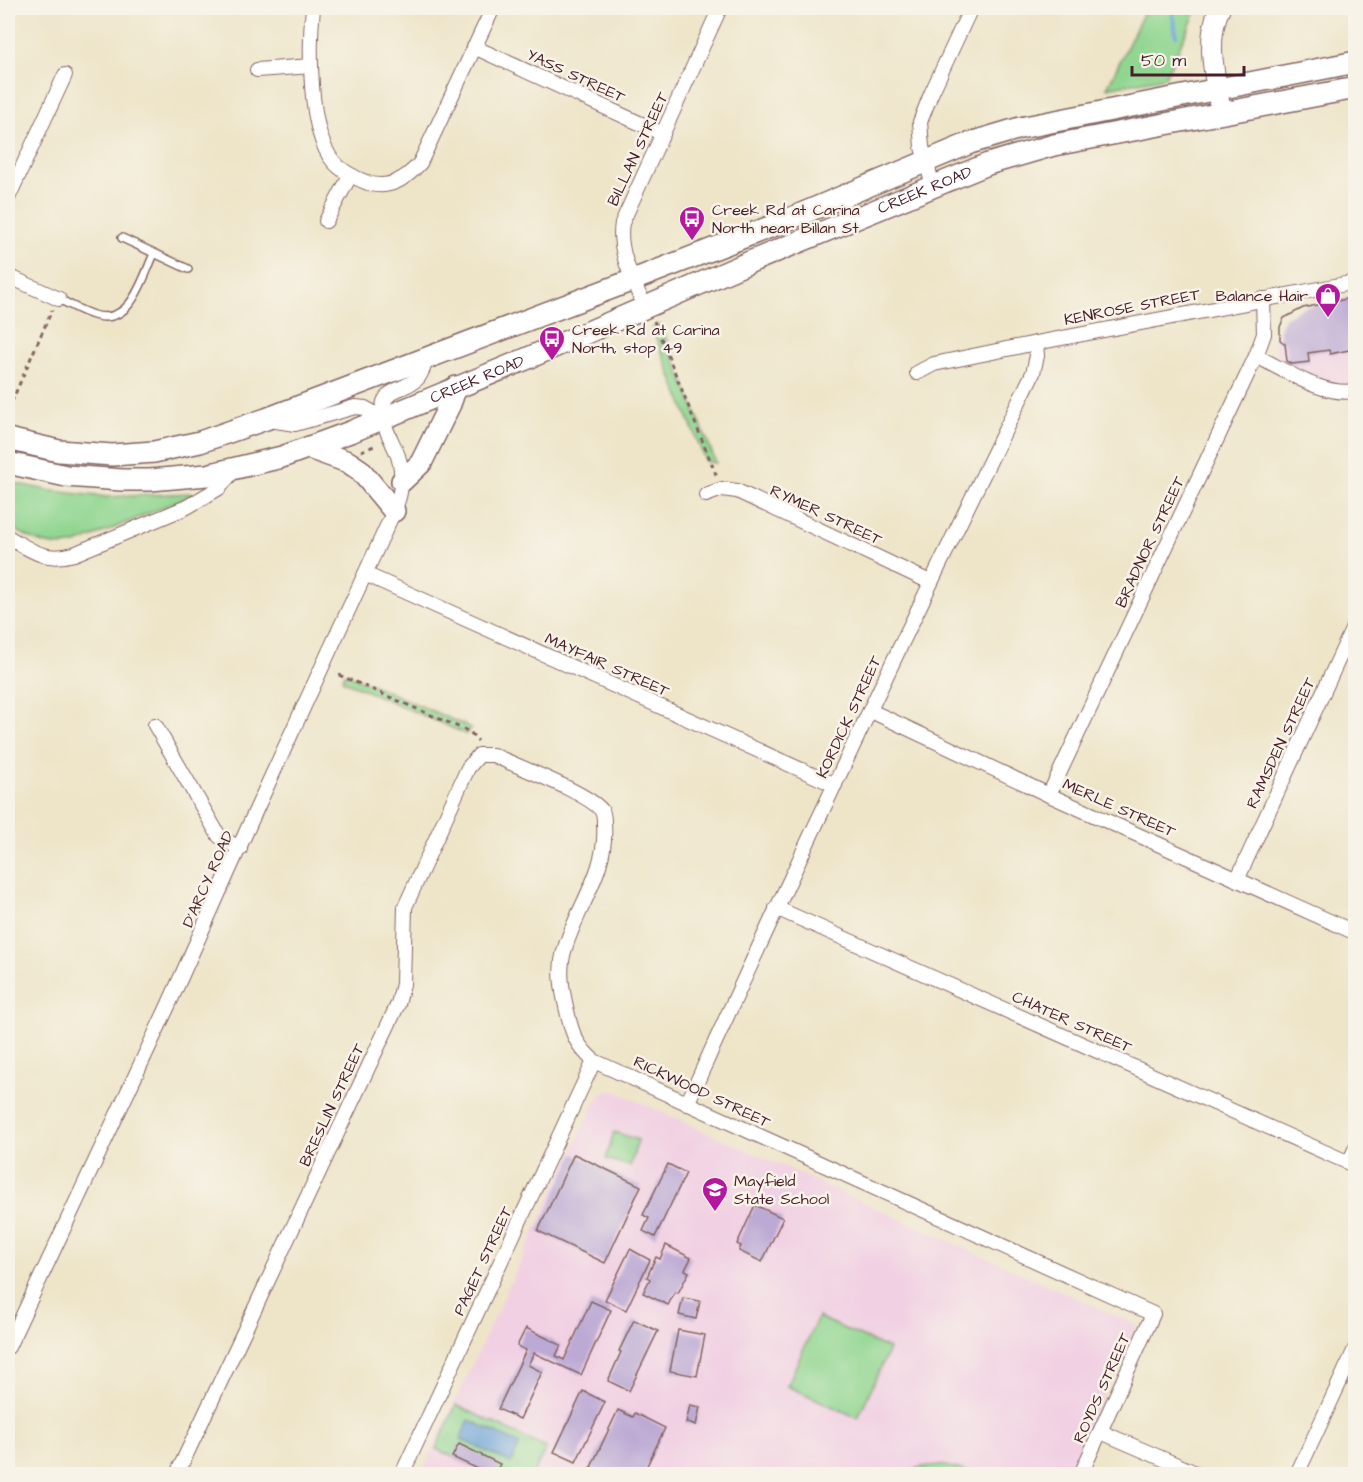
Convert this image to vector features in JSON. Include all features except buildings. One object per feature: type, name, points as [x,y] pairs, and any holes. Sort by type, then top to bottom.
[{"type":"main road","name":"CREEK ROAD","points":[[8,439],[42,448],[78,453],[133,454],[177,448],[200,442],[775,225],[970,143],[1020,128],[1356,62]]},
{"type":"main road","name":"CREEK ROAD","points":[[8,463],[66,476],[122,480],[189,477],[235,469],[309,448],[988,164],[1033,150],[1356,88]]},
{"type":"main road","points":[[402,481],[421,463],[456,387]]},
{"type":"main road","points":[[309,448],[348,462],[360,470],[394,511]]},
{"type":"street","points":[[313,8],[311,66],[316,124],[332,161],[350,176],[370,184],[391,184],[409,175],[420,163],[493,8]]},
{"type":"street","name":"BILLAN STREET","points":[[645,308],[623,248],[622,223],[720,8]]},
{"type":"street","points":[[933,186],[920,129],[921,117],[971,8]]},
{"type":"street","points":[[1220,8],[1214,21],[1212,35],[1221,113]]},
{"type":"street","name":"YASS STREET","points":[[474,47],[663,134]]},
{"type":"street","points":[[257,70],[311,66]]},
{"type":"street","points":[[8,198],[65,75]]},
{"type":"street","points":[[326,221],[350,176]]},
{"type":"street","points":[[8,276],[58,299]]},
{"type":"street","name":"KENROSE STREET","points":[[917,374],[934,364],[1356,282]]},
{"type":"street","name":"BRADNOR STREET","points":[[1049,795],[1256,356],[1264,334],[1263,299]]},
{"type":"street","name":"KORDICK STREET","points":[[687,1104],[776,908],[930,582],[1033,373],[1037,356],[1036,343]]},
{"type":"street","points":[[1256,356],[1326,390],[1346,393],[1356,391]]},
{"type":"street","name":"CREEK ROAD","points":[[266,419],[296,424],[355,407],[365,408],[383,418],[386,399],[417,379],[428,357]]},
{"type":"street","name":"D'ARCY ROAD","points":[[8,1347],[164,1017],[256,810],[394,511],[402,481],[399,457],[383,418]]},
{"type":"street","points":[[8,537],[46,557],[64,556],[176,512],[219,488],[235,469]]},
{"type":"street","points":[[706,495],[722,489]]},
{"type":"street","name":"RYMER STREET","points":[[722,489],[737,491],[930,582]]},
{"type":"street","name":"MAYFAIR STREET","points":[[365,574],[836,785]]},
{"type":"street","name":"RAMSDEN STREET","points":[[1237,880],[1356,621]]},
{"type":"street","name":"MERLE STREET","points":[[871,711],[1049,795],[1356,933]]},
{"type":"street","points":[[154,725],[219,836],[240,849]]},
{"type":"street","name":"BRESLIN STREET","points":[[177,1474],[398,1004],[403,984],[405,907],[468,768],[479,755],[493,755]]},
{"type":"street","name":"RICKWOOD STREET","points":[[493,755],[590,799],[603,812],[605,838],[599,869],[565,948],[561,969],[562,991],[571,1029],[576,1042],[594,1061],[1153,1314]]},
{"type":"street","name":"CHATER STREET","points":[[776,908],[1352,1165]]},
{"type":"street","name":"PAGET STREET","points":[[402,1474],[594,1061]]},
{"type":"street","points":[[1352,1165],[1356,1147]]},
{"type":"street","name":"ROYDS STREET","points":[[1081,1474],[1153,1314]]},
{"type":"street","points":[[1297,1474],[1356,1347]]},
{"type":"street","points":[[1101,1432],[1198,1474]]},
{"type":"lane","points":[[122,238],[188,269]]},
{"type":"lane","points":[[58,299],[98,316],[114,316],[130,305],[154,254]]},
{"type":"path","points":[[8,410],[58,299]]},
{"type":"path","points":[[645,308],[655,323],[722,489]]},
{"type":"path","points":[[339,675],[470,732],[493,755]]},
{"type":"shaded area","points":[[1355,296],[1355,385],[1330,387],[1282,363],[1276,355],[1274,346],[1279,325],[1285,317],[1301,308]]},
{"type":"shaded area","name":"Mayfield State School","points":[[617,1092],[1137,1325],[1067,1474],[421,1474],[595,1102],[603,1093]]},
{"type":"green space","points":[[1146,8],[1198,8],[1165,77],[1107,88]]},
{"type":"green space","points":[[661,325],[716,463],[706,462],[652,328]]},
{"type":"green space","points":[[8,482],[52,491],[107,497],[191,493],[192,495],[76,544],[57,546],[40,542],[8,526]]},
{"type":"green space","points":[[345,673],[471,728],[466,734],[342,680]]},
{"type":"green space","points":[[614,1132],[638,1140],[630,1166],[606,1159]]},
{"type":"green space","points":[[818,1317],[889,1349],[858,1418],[787,1386]]},
{"type":"green space","points":[[456,1405],[546,1448],[533,1474],[490,1474],[436,1449]]},
{"type":"green space","points":[[940,1465],[973,1474],[898,1474],[922,1467]]},
{"type":"water","points":[[469,1420],[520,1444],[511,1463],[460,1439]]},
{"type":"waterway","points":[[1172,8],[1176,35]]},
{"type":"place","name":"Creek Rd at Carina North near Billan St","points":[[692,242]]},
{"type":"place","name":"Balance Hair","points":[[1328,319]]},
{"type":"place","name":"Creek Rd at Carina North, stop 49","points":[[552,362]]},
{"type":"place","name":"Mayfield State School","points":[[715,1213]]}]
